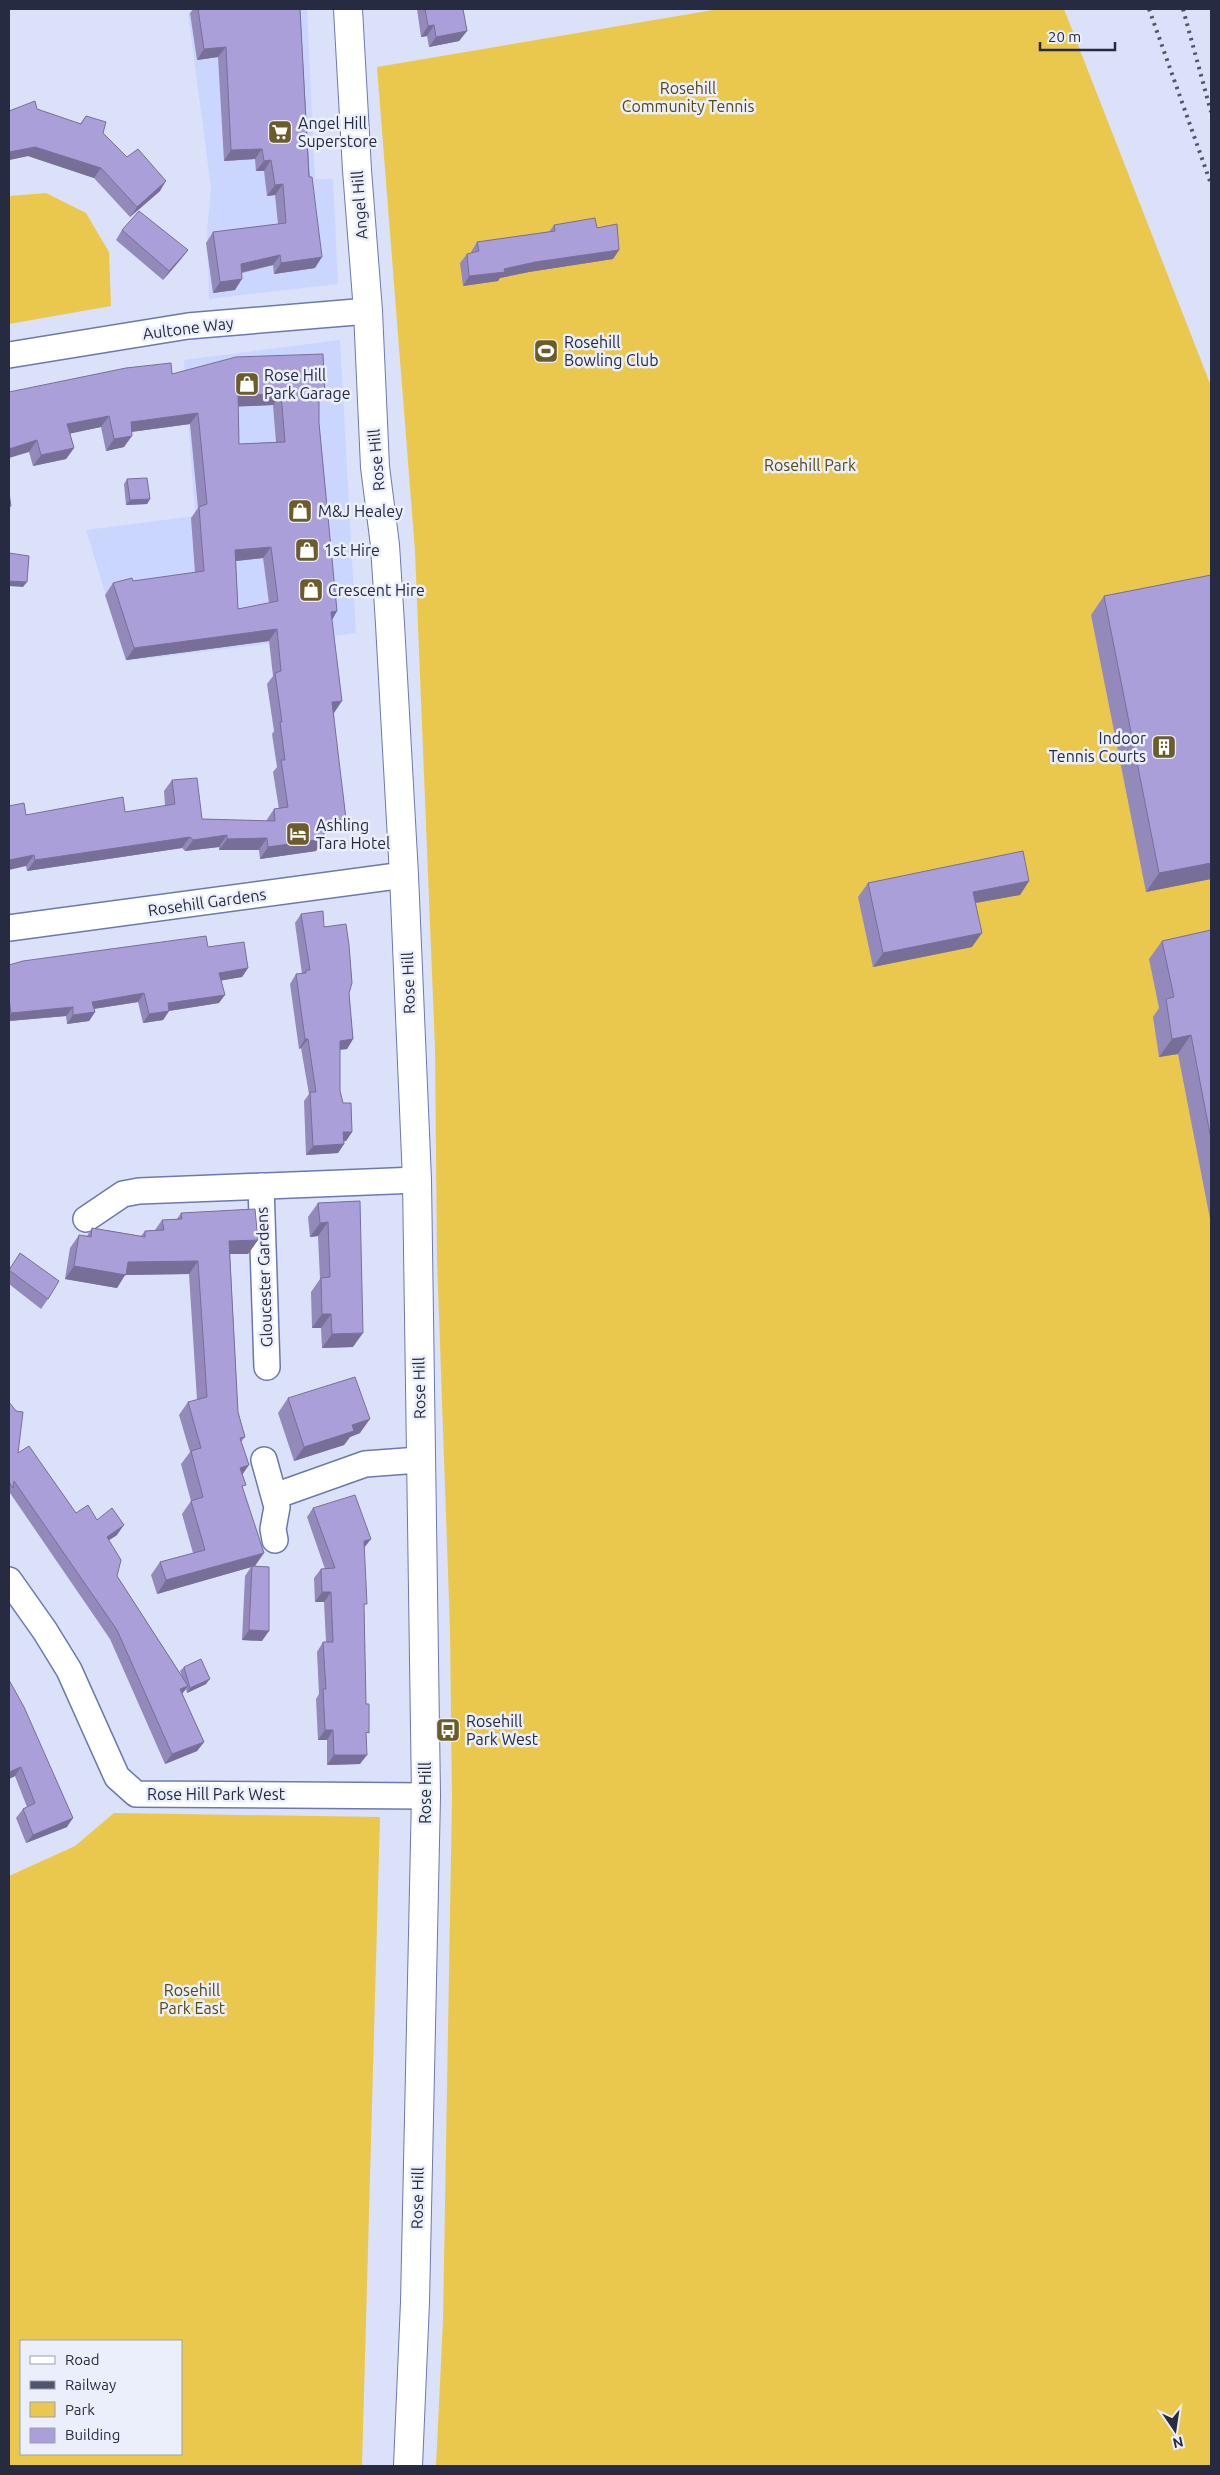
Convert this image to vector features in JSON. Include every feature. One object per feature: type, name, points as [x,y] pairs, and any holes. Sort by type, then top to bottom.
[{"type":"main road","name":"Angel Hill","points":[[348,9],[356,170],[368,312]]},
{"type":"main road","name":"Rose Hill","points":[[368,312],[374,466],[385,546],[404,875],[416,1180],[426,1796],[414,2302],[408,2466]]},
{"type":"street","name":"Aultone Way","points":[[9,355],[188,326],[368,312]]},
{"type":"street","name":"Rosehill Gardens","points":[[9,928],[404,875]]},
{"type":"street","name":"Gloucester Gardens","points":[[86,1219],[123,1194],[140,1191],[416,1180]]},
{"type":"street","name":"Gloucester Gardens","points":[[261,1186],[267,1367]]},
{"type":"street","points":[[264,1460],[277,1506],[273,1529],[275,1540]]},
{"type":"street","points":[[275,1496],[365,1464],[420,1460]]},
{"type":"street","name":"Rose Hill Park West","points":[[9,1580],[45,1631],[68,1670],[118,1777],[136,1794],[426,1796]]},
{"type":"shaded area","points":[[219,9],[307,9],[315,179],[333,179],[338,284],[209,299],[207,231],[211,188],[188,13]]},
{"type":"shaded area","points":[[340,340],[356,633],[126,661],[86,530],[195,516],[184,360]]},
{"type":"green space","name":"Rosehill Park","points":[[719,9],[1064,9],[1211,386],[1211,2466],[436,2466],[443,2321],[452,1799],[450,1629],[437,1259],[435,1048],[415,551],[377,67]]},
{"type":"green space","points":[[46,193],[86,213],[109,252],[111,306],[9,324],[9,196]]},
{"type":"green space","name":"Rosehill Park East","points":[[114,1813],[380,1817],[362,2466],[9,2466],[9,1876],[75,1846]]},
{"type":"building","points":[[198,9],[300,9],[309,177],[312,177],[322,257],[281,263],[280,255],[241,264],[242,279],[220,282],[213,232],[286,223],[283,184],[275,185],[271,160],[264,161],[262,149],[231,150],[226,47],[204,49]]},
{"type":"building","points":[[425,9],[463,9],[467,31],[436,37],[434,25],[428,26]]},
{"type":"building","points":[[35,101],[37,109],[81,124],[86,116],[106,122],[103,133],[127,157],[138,149],[166,181],[137,207],[101,168],[35,147],[9,152],[9,111]]},
{"type":"building","points":[[139,211],[188,250],[169,271],[122,230]]},
{"type":"building","points":[[595,218],[597,228],[617,224],[619,250],[535,262],[504,269],[505,272],[469,276],[467,254],[479,251],[477,242],[555,231],[554,225]]},
{"type":"building","points":[[323,354],[325,393],[319,393],[319,423],[337,611],[331,612],[342,701],[332,702],[346,819],[334,821],[323,834],[324,839],[268,847],[267,838],[227,839],[227,835],[193,840],[190,837],[35,860],[34,855],[9,860],[9,806],[24,803],[26,815],[123,797],[125,812],[175,804],[172,780],[197,778],[202,819],[275,821],[274,809],[288,807],[281,760],[285,760],[275,673],[281,671],[277,629],[134,648],[113,583],[132,578],[133,581],[204,571],[199,507],[207,504],[198,413],[131,422],[132,436],[114,439],[109,416],[67,424],[74,448],[41,455],[37,440],[9,449],[9,392],[126,368],[171,363],[172,374],[236,357]],"holes":[[[281,394],[285,442],[239,444],[238,395]],[[271,547],[278,601],[238,609],[235,550]]]},
{"type":"building","points":[[147,478],[150,499],[130,500],[127,479]]},
{"type":"building","points":[[9,553],[29,556],[27,582],[9,581]]},
{"type":"building","name":"Indoor Tennis Courts","points":[[1211,575],[1211,863],[1159,873],[1104,596]]},
{"type":"building","points":[[1023,851],[1029,881],[973,892],[982,933],[883,953],[868,883]]},
{"type":"building","points":[[323,911],[324,927],[346,924],[349,945],[352,983],[349,993],[353,1039],[340,1041],[340,1091],[343,1103],[351,1103],[352,1132],[343,1132],[344,1144],[313,1146],[310,1092],[316,1092],[308,1039],[305,1039],[296,974],[306,973],[306,970],[310,970],[301,914]]},
{"type":"building","points":[[1211,930],[1211,1139],[1191,1035],[1172,1039],[1166,999],[1174,997],[1162,941]]},
{"type":"building","points":[[206,936],[208,947],[244,942],[248,968],[219,973],[225,995],[168,1003],[169,1011],[149,1014],[144,993],[92,1002],[95,1012],[73,1015],[73,1007],[11,1013],[9,965],[23,961]]},
{"type":"building","points":[[360,1201],[363,1333],[332,1334],[331,1314],[322,1314],[321,1278],[330,1277],[328,1222],[320,1223],[318,1203]]},
{"type":"building","points":[[255,1209],[258,1240],[229,1241],[238,1412],[245,1437],[240,1438],[249,1465],[240,1468],[246,1485],[242,1486],[264,1553],[166,1580],[160,1562],[205,1550],[191,1501],[203,1497],[191,1451],[201,1448],[188,1402],[207,1397],[198,1261],[128,1262],[126,1275],[74,1266],[79,1235],[91,1237],[92,1228],[145,1237],[145,1231],[164,1230],[162,1220],[182,1219],[181,1213]]},
{"type":"building","points":[[20,1253],[59,1281],[48,1299],[9,1270]]},
{"type":"building","points":[[355,1377],[370,1419],[352,1425],[354,1431],[304,1447],[288,1398]]},
{"type":"building","points":[[9,1402],[16,1411],[23,1412],[18,1453],[29,1446],[76,1513],[88,1505],[97,1520],[112,1508],[124,1525],[107,1537],[121,1560],[117,1576],[188,1686],[180,1689],[204,1742],[172,1754],[117,1630],[14,1481],[13,1488],[9,1482]]},
{"type":"building","points":[[355,1495],[371,1539],[364,1541],[367,1604],[364,1604],[366,1704],[369,1704],[369,1733],[366,1732],[367,1755],[334,1755],[333,1730],[325,1730],[323,1689],[326,1689],[323,1642],[333,1642],[331,1592],[322,1592],[321,1569],[335,1568],[313,1508]]},
{"type":"building","points":[[252,1566],[269,1567],[269,1631],[249,1630]]},
{"type":"building","points":[[201,1659],[210,1679],[190,1688],[184,1667]]},
{"type":"building","points":[[9,1680],[24,1707],[73,1818],[33,1835],[23,1809],[35,1803],[21,1767],[9,1772]]},
{"type":"railway","points":[[1149,9],[1211,184]]},
{"type":"railway","points":[[1183,9],[1211,112]]},
{"type":"place","name":"Angel Hill Superstore","points":[[280,132]]},
{"type":"place","name":"Rosehill Bowling Club","points":[[546,351]]},
{"type":"place","name":"Rose Hill Park Garage","points":[[247,384]]},
{"type":"place","name":"M&J Healey","points":[[300,511]]},
{"type":"place","name":"1st Hire","points":[[307,550]]},
{"type":"place","name":"Crescent Hire","points":[[311,590]]},
{"type":"place","name":"Indoor Tennis Courts","points":[[1164,747]]},
{"type":"place","name":"Ashling Tara Hotel","points":[[298,834]]},
{"type":"place","name":"Rosehill Park West","points":[[448,1730]]},
{"type":"park label","name":"Rosehill Community Tennis","points":[[688,97]]}]
